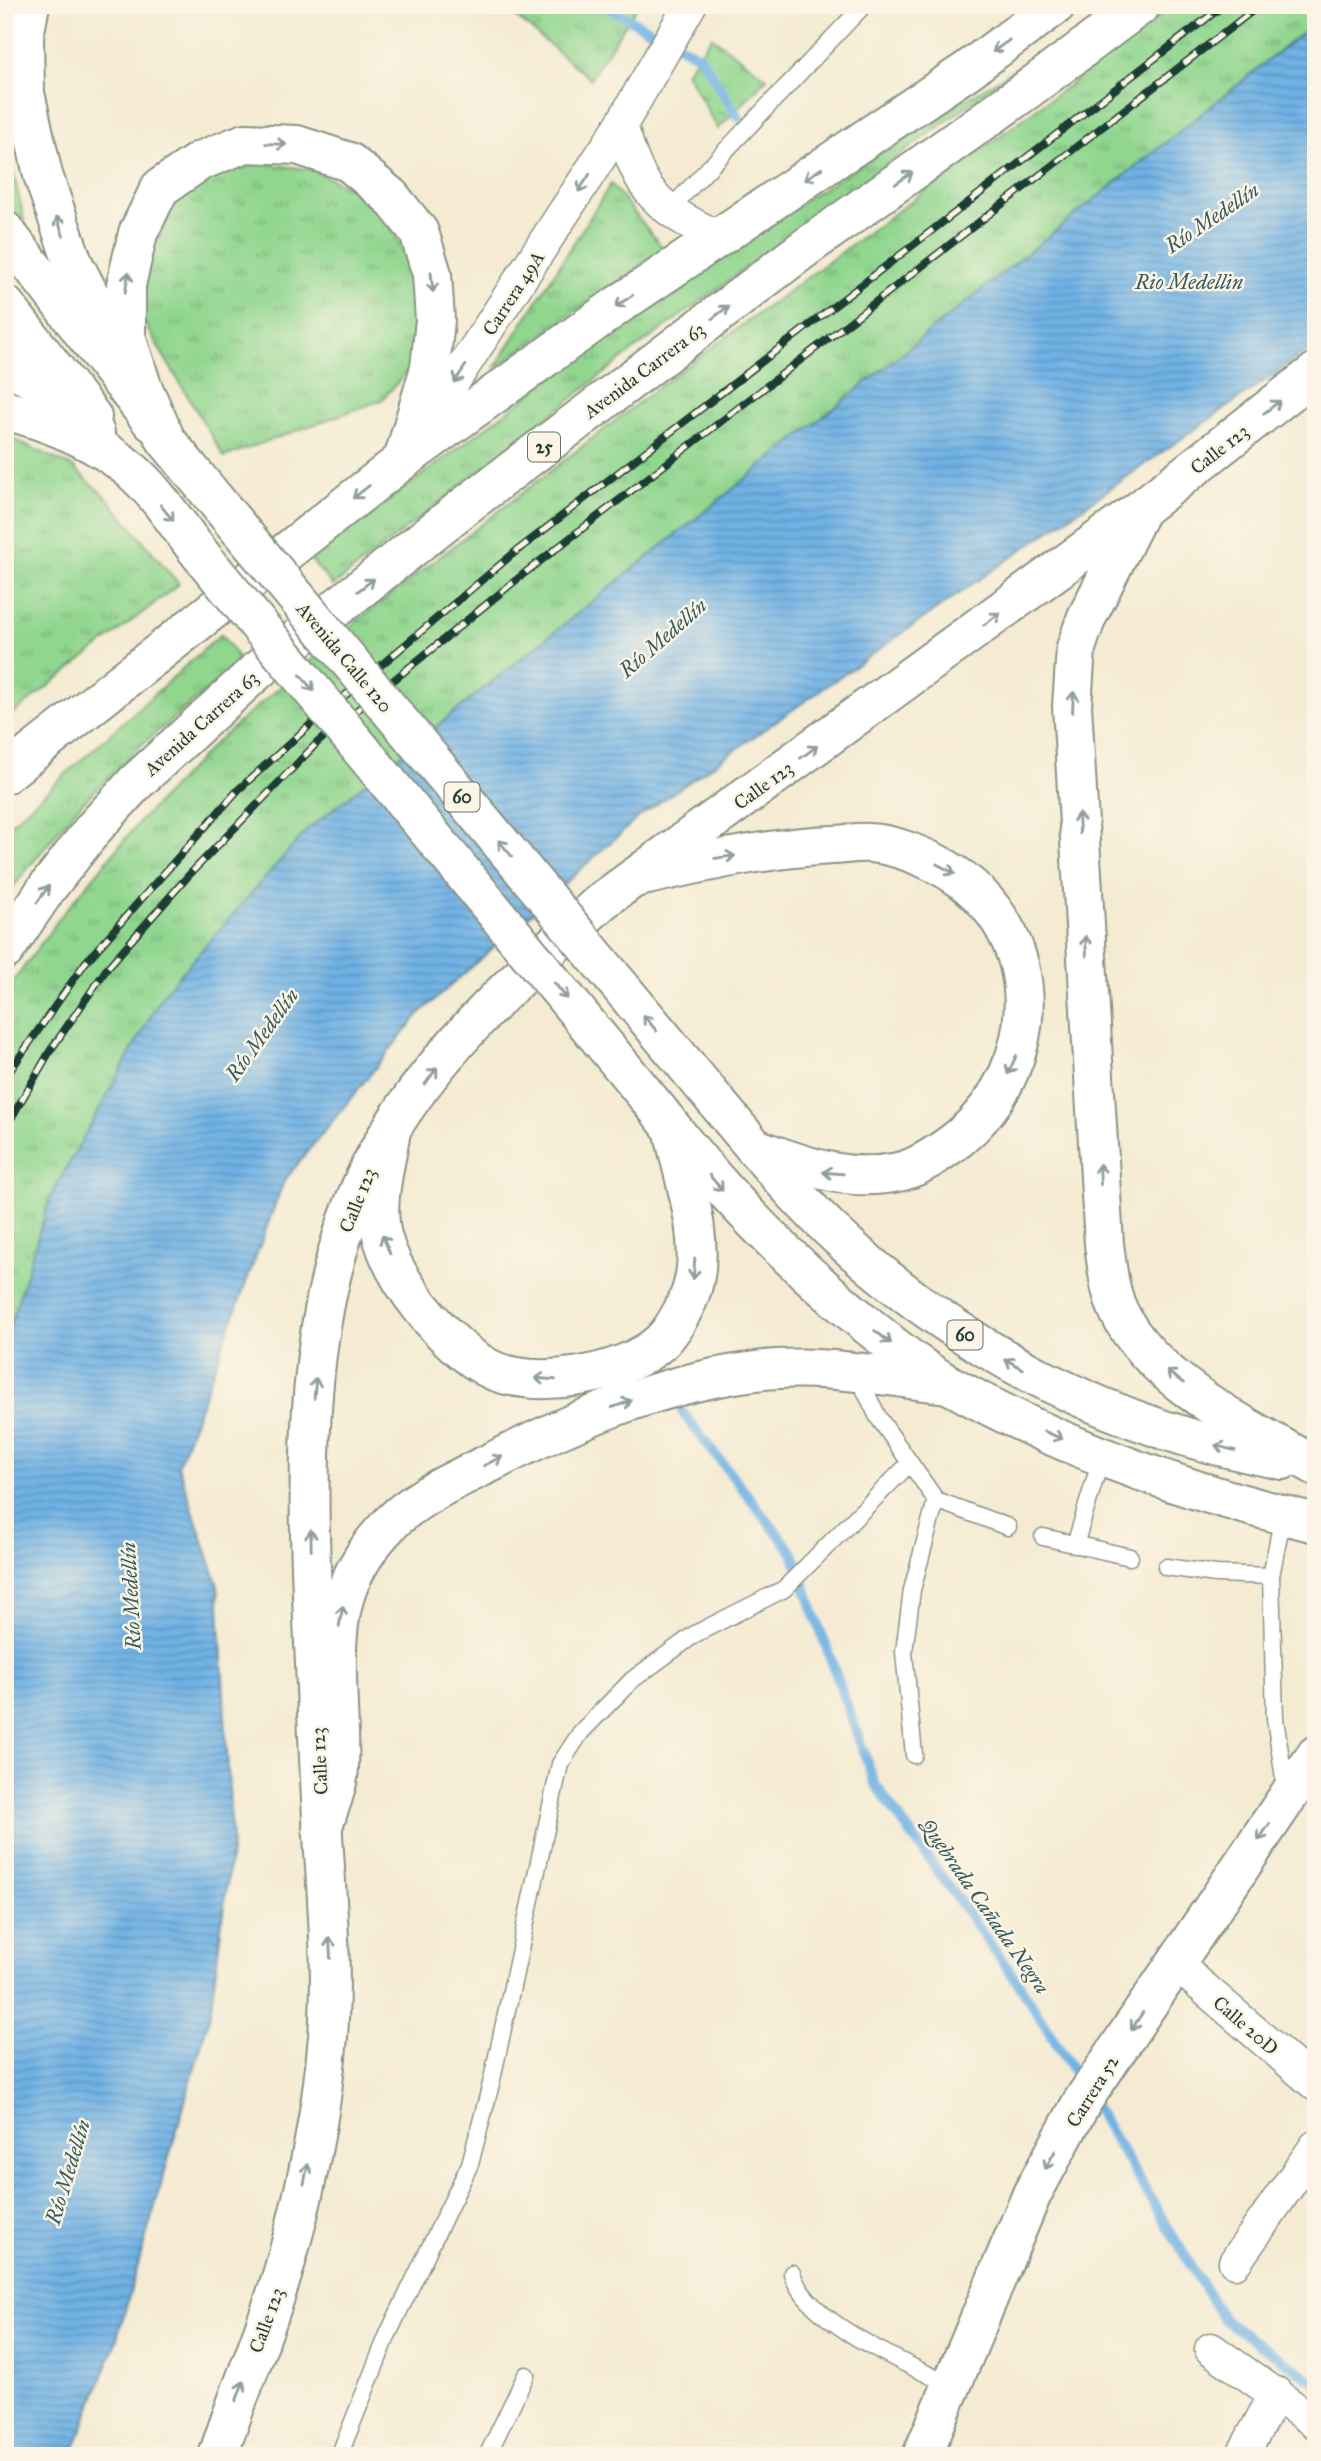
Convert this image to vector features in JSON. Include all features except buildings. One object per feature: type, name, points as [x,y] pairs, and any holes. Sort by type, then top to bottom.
[{"type":"main road","points":[[30,5],[24,36],[25,93],[43,175],[73,263],[166,440]]},
{"type":"main road","points":[[5,774],[403,460],[718,237],[957,77],[1056,5]]},
{"type":"main road","name":"Avenida Carrera 63","points":[[8,945],[94,828],[135,783],[258,670],[465,506],[805,248],[1141,5]]},
{"type":"main road","points":[[166,440],[142,386],[126,337],[126,285],[138,233],[160,188],[200,161],[245,143],[296,145],[349,162],[391,197],[419,232],[432,274],[435,320],[430,368],[403,460]]},
{"type":"main road","name":"Avenida Calle 120","points":[[5,231],[166,440],[755,1147]]},
{"type":"main road","points":[[5,305],[133,472]]},
{"type":"main road","points":[[5,361],[55,395],[133,472]]},
{"type":"main road","name":"Calle 123","points":[[218,2456],[287,2260],[322,2096],[331,1967],[312,1589],[310,1456],[316,1373],[333,1263],[348,1219],[374,1160],[391,1131],[448,1052],[557,942],[634,878],[1141,509],[1316,373]]},
{"type":"main road","points":[[5,410],[45,421],[88,442],[133,472]]},
{"type":"main road","name":"60","points":[[133,472],[720,1188],[773,1242],[887,1341],[948,1384],[1024,1422],[1102,1456],[1174,1482],[1299,1519]]},
{"type":"main road","points":[[1141,509],[1086,619],[1076,648],[1072,706],[1104,1244],[1111,1291],[1119,1313],[1141,1345],[1168,1373],[1249,1429],[1316,1466]]},
{"type":"main road","points":[[634,878],[698,861],[798,846],[870,843],[912,851],[954,872],[982,894],[1006,929],[1019,958],[1024,1018],[1018,1052],[980,1120],[941,1153],[900,1172],[864,1176],[818,1172],[755,1147]]},
{"type":"main road","points":[[391,1131],[380,1202],[381,1231],[400,1277],[418,1304],[449,1337],[487,1368],[527,1378],[566,1380],[605,1371],[634,1359],[662,1340],[693,1286],[696,1252],[692,1222],[666,1120]]},
{"type":"main road","name":"60","points":[[755,1147],[817,1216],[896,1286],[1005,1360],[1064,1390],[1162,1429],[1251,1455],[1316,1466]]},
{"type":"main road","points":[[322,1829],[339,1771],[337,1643],[341,1613],[348,1586],[363,1556],[398,1516],[436,1490],[558,1428],[656,1391],[750,1371],[822,1369],[948,1384]]},
{"type":"main road","name":"Carrera 52","points":[[922,2456],[1032,2194],[1093,2087],[1316,1755]]},
{"type":"street","name":"Carrera 49A","points":[[403,460],[621,125],[689,6]]},
{"type":"street","points":[[621,125],[633,165],[644,186],[668,210],[718,237]]},
{"type":"street","name":"Calle 20D","points":[[1176,1964],[1316,2085]]},
{"type":"street","points":[[1235,2262],[1316,2146]]},
{"type":"street","points":[[1211,2349],[1316,2423]]},
{"type":"street","points":[[1242,2456],[1276,2393]]},
{"type":"lane","points":[[668,210],[864,5]]},
{"type":"lane","points":[[856,1372],[878,1416],[936,1500],[1007,1527]]},
{"type":"lane","points":[[1075,1545],[1102,1456]]},
{"type":"lane","points":[[339,2456],[388,2334],[470,2164],[491,2084],[560,1764],[581,1732],[632,1680],[695,1634],[784,1589],[909,1464]]},
{"type":"lane","points":[[914,1755],[904,1652],[912,1590],[936,1500]]},
{"type":"lane","points":[[1287,1798],[1275,1719],[1270,1576],[1299,1519]]},
{"type":"lane","points":[[1043,1537],[1130,1558]]},
{"type":"lane","points":[[1166,1567],[1216,1574],[1270,1576]]},
{"type":"lane","points":[[792,2273],[814,2305],[835,2324],[952,2386]]},
{"type":"lane","points":[[486,2456],[526,2375]]},
{"type":"green space","points":[[502,5],[638,5],[590,79]]},
{"type":"green space","points":[[1173,5],[1316,5],[1316,22],[306,831],[50,1198],[5,1342],[5,993],[61,916],[141,820],[215,743],[354,623],[669,379],[1125,44]]},
{"type":"green space","points":[[712,37],[767,78],[718,129],[686,72]]},
{"type":"green space","points":[[1031,59],[627,355],[333,586],[310,559],[613,332],[763,226]]},
{"type":"green space","points":[[5,137],[28,236],[5,203]]},
{"type":"green space","points":[[259,163],[314,170],[361,194],[391,226],[414,276],[413,365],[382,400],[224,457],[137,311],[154,245],[179,195],[219,173]]},
{"type":"green space","points":[[611,184],[664,249],[494,369]]},
{"type":"green space","points":[[5,435],[73,467],[109,500],[179,584],[5,720]]},
{"type":"green space","points":[[221,634],[241,662],[139,747],[74,811],[5,897],[5,829]]},
{"type":"water","name":"Rio Medellin","points":[[1316,22],[1316,345],[640,816],[418,1015],[284,1181],[178,1465],[218,1586],[232,1844],[210,2014],[116,2342],[72,2456],[5,2456],[5,1342],[50,1198],[163,994],[306,831]]},
{"type":"waterway","points":[[602,5],[701,57],[738,117]]},
{"type":"waterway","name":"Quebrada Cañada Negra","points":[[682,1412],[793,1553],[875,1784],[1021,1987],[1083,2086]]},
{"type":"waterway","name":"Quebrada Cañada Negra","points":[[1091,2100],[1223,2319],[1316,2383]]},
{"type":"railway","points":[[5,1078],[85,963],[238,790],[310,725],[514,553],[1224,5]]},
{"type":"railway","points":[[5,1129],[50,1051],[108,967],[189,875],[318,742],[526,572],[1260,5]]},
{"type":"water label","name":"Río Medellín","points":[[1212,218]]},
{"type":"water label","name":"Río Medellín","points":[[663,638]]},
{"type":"water label","name":"Río Medellín","points":[[262,1035]]},
{"type":"water label","name":"Río Medellín","points":[[131,1596]]},
{"type":"water label","name":"Río Medellín","points":[[68,2172]]}]
